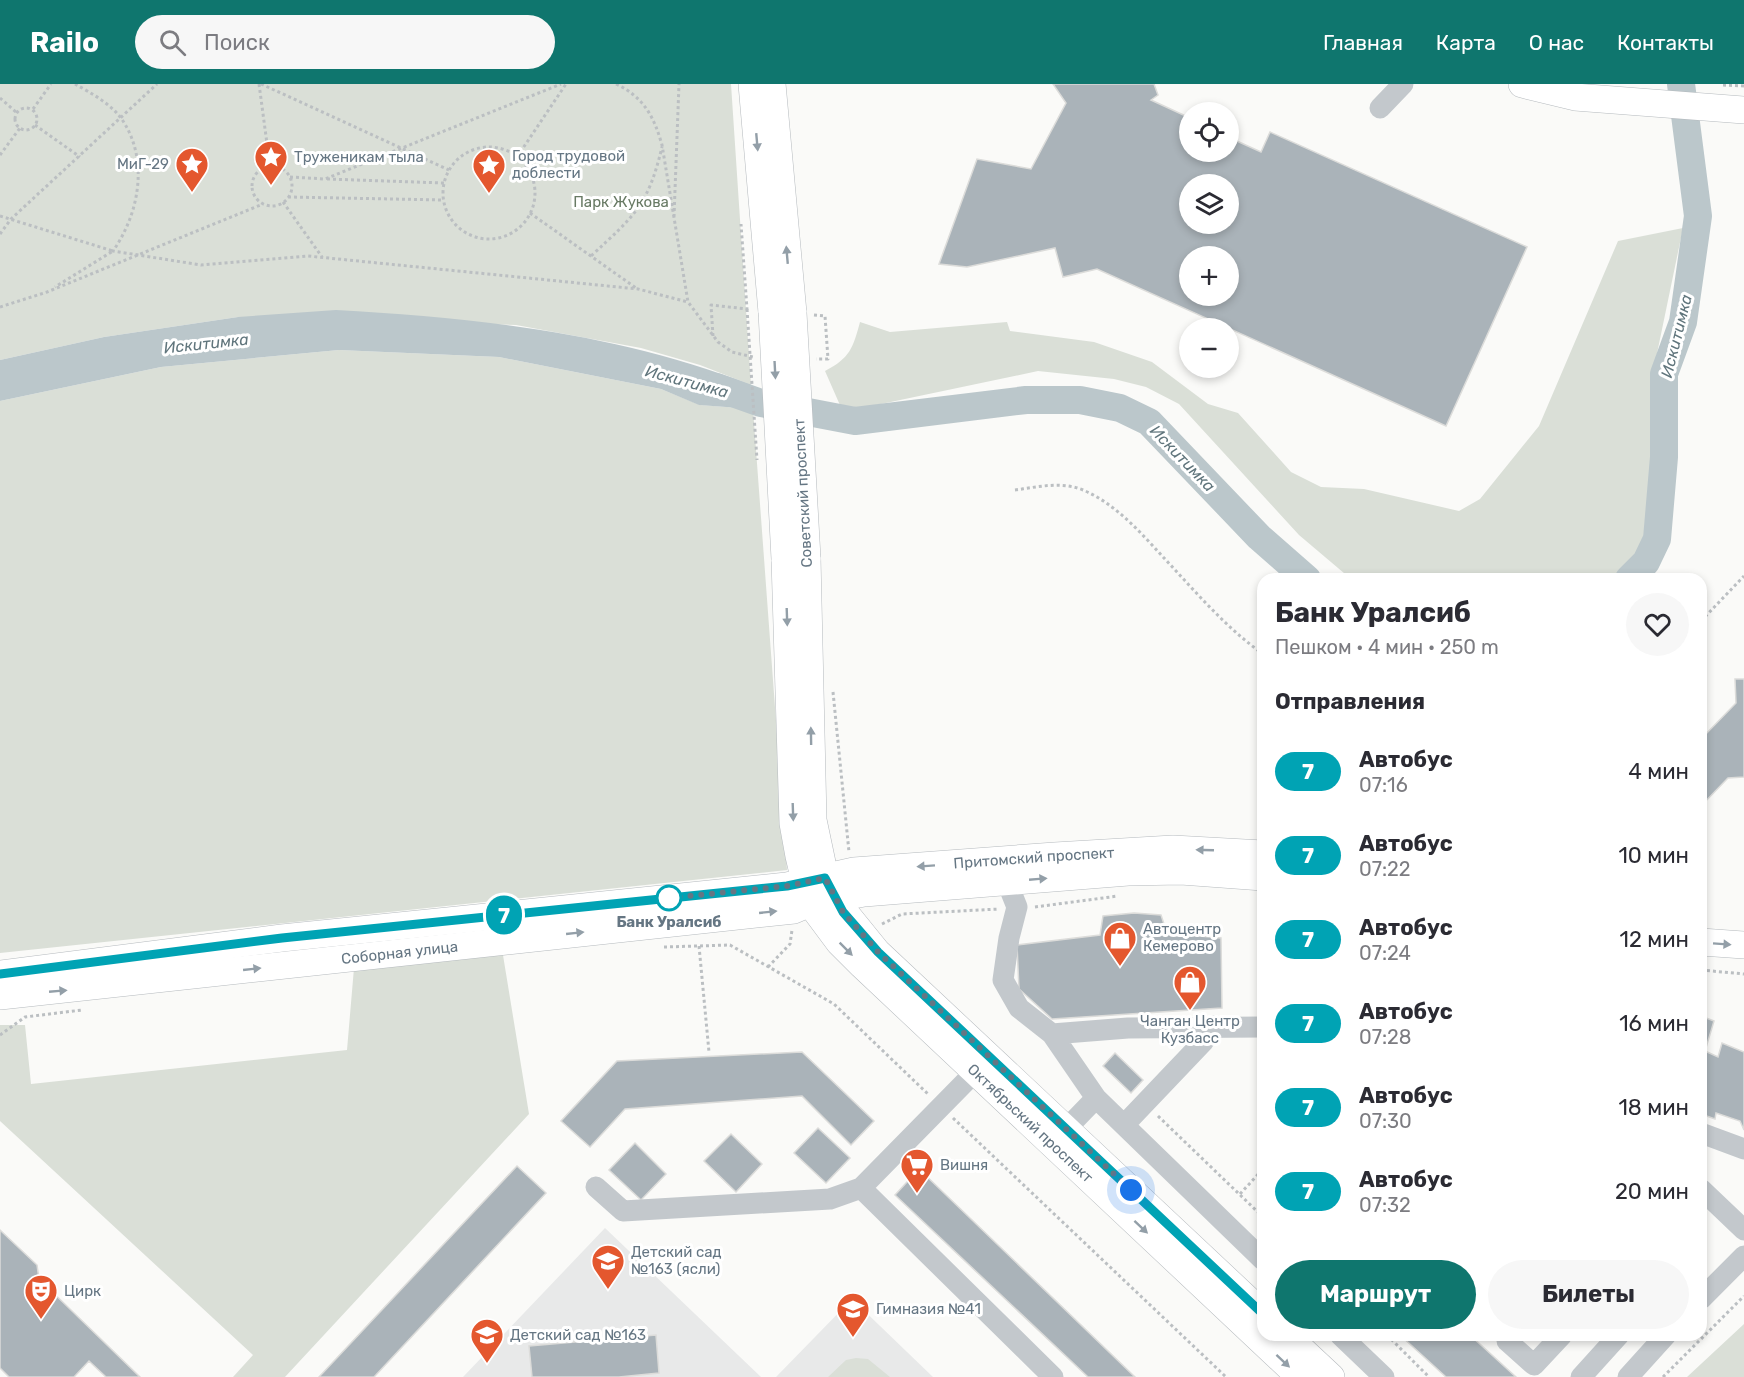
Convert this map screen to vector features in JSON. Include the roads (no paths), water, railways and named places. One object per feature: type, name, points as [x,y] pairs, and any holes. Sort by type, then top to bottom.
[{"type":"main road","name":"Советский проспект","points":[[752,84],[780,312]]},
{"type":"main road","name":"Советский проспект","points":[[772,84],[780,312],[819,890]]},
{"type":"main road","points":[[1522,84],[1558,95],[1591,89],[1744,94]]},
{"type":"main road","points":[[1591,89],[1744,110]]},
{"type":"main road","name":"Притомский проспект","points":[[819,890],[854,872],[1173,849],[1257,854]]},
{"type":"main road","name":"Притомский проспект","points":[[819,890],[864,893],[1161,871],[1257,877]]},
{"type":"main road","name":"Соборная улица","points":[[0,974],[282,938],[794,910],[819,890]]},
{"type":"main road","name":"Октябрьский проспект","points":[[819,890],[839,942],[1257,1337]]},
{"type":"main road","name":"Октябрьский проспект","points":[[819,890],[878,952],[1257,1308]]},
{"type":"main road","points":[[1707,923],[1744,926]]},
{"type":"main road","name":"Соборная улица","points":[[0,996],[514,927]]},
{"type":"main road","points":[[1707,942],[1744,945]]},
{"type":"main road","name":"Октябрьский проспект","points":[[1262,1341],[1300,1377]]},
{"type":"main road","points":[[1292,1341],[1331,1377]]},
{"type":"lane","points":[[1380,108],[1403,84]]},
{"type":"lane","points":[[1007,882],[1017,908],[1009,938],[1003,980],[1019,1008],[1052,1034],[1096,1098],[1257,1254]]},
{"type":"lane","points":[[1124,1125],[1203,1042],[1214,1026]]},
{"type":"lane","points":[[1052,1034],[1128,1028],[1257,1027]]},
{"type":"lane","points":[[596,1187],[623,1211],[830,1199],[861,1188],[975,1072]]},
{"type":"lane","points":[[1066,1129],[1096,1098]]},
{"type":"lane","points":[[1707,1135],[1744,1149]]},
{"type":"lane","points":[[861,1188],[1053,1377]]},
{"type":"lane","points":[[1707,1198],[1744,1230]]},
{"type":"lane","points":[[1707,1293],[1744,1256]]},
{"type":"lane","points":[[1349,1341],[1384,1377]]},
{"type":"lane","points":[[1507,1341],[1534,1365],[1556,1341]]},
{"type":"lane","points":[[1581,1377],[1614,1341]]},
{"type":"lane","points":[[1628,1377],[1661,1341]]},
{"type":"water","points":[[336,310],[494,324],[546,331],[650,352],[751,385],[753,409],[699,405],[661,389],[499,357],[339,350],[161,367],[0,401],[0,360],[104,337],[238,317]]},
{"type":"waterway","name":"Искитимка","points":[[1635,573],[1646,562],[1657,539],[1664,457],[1664,374],[1683,322],[1698,216],[1681,84]]},
{"type":"waterway","name":"Искитимка","points":[[716,387],[761,403],[855,421],[1026,400],[1080,400],[1120,408],[1149,422],[1259,537],[1300,573]]},
{"type":"place","name":"Труженикам тыла","points":[[271,186]]},
{"type":"place","name":"МиГ-29","points":[[192,193]]},
{"type":"place","name":"Город трудовой доблести","points":[[489,194]]},
{"type":"place","name":"Банк Уралсиб","points":[[669,898]]},
{"type":"place","name":"Автоцентр Кемерово","points":[[1120,967]]},
{"type":"place","name":"Чанган Центр Кузбасс","points":[[1190,1011]]},
{"type":"place","name":"Вишня","points":[[917,1194]]},
{"type":"place","name":"Детский сад №163 (ясли)","points":[[608,1290]]},
{"type":"place","name":"Цирк","points":[[41,1320]]},
{"type":"place","name":"Гимназия №41","points":[[853,1338]]},
{"type":"place","name":"Детский сад №163","points":[[487,1364]]},
{"type":"park label","name":"Парк Жукова","points":[[621,202]]}]
